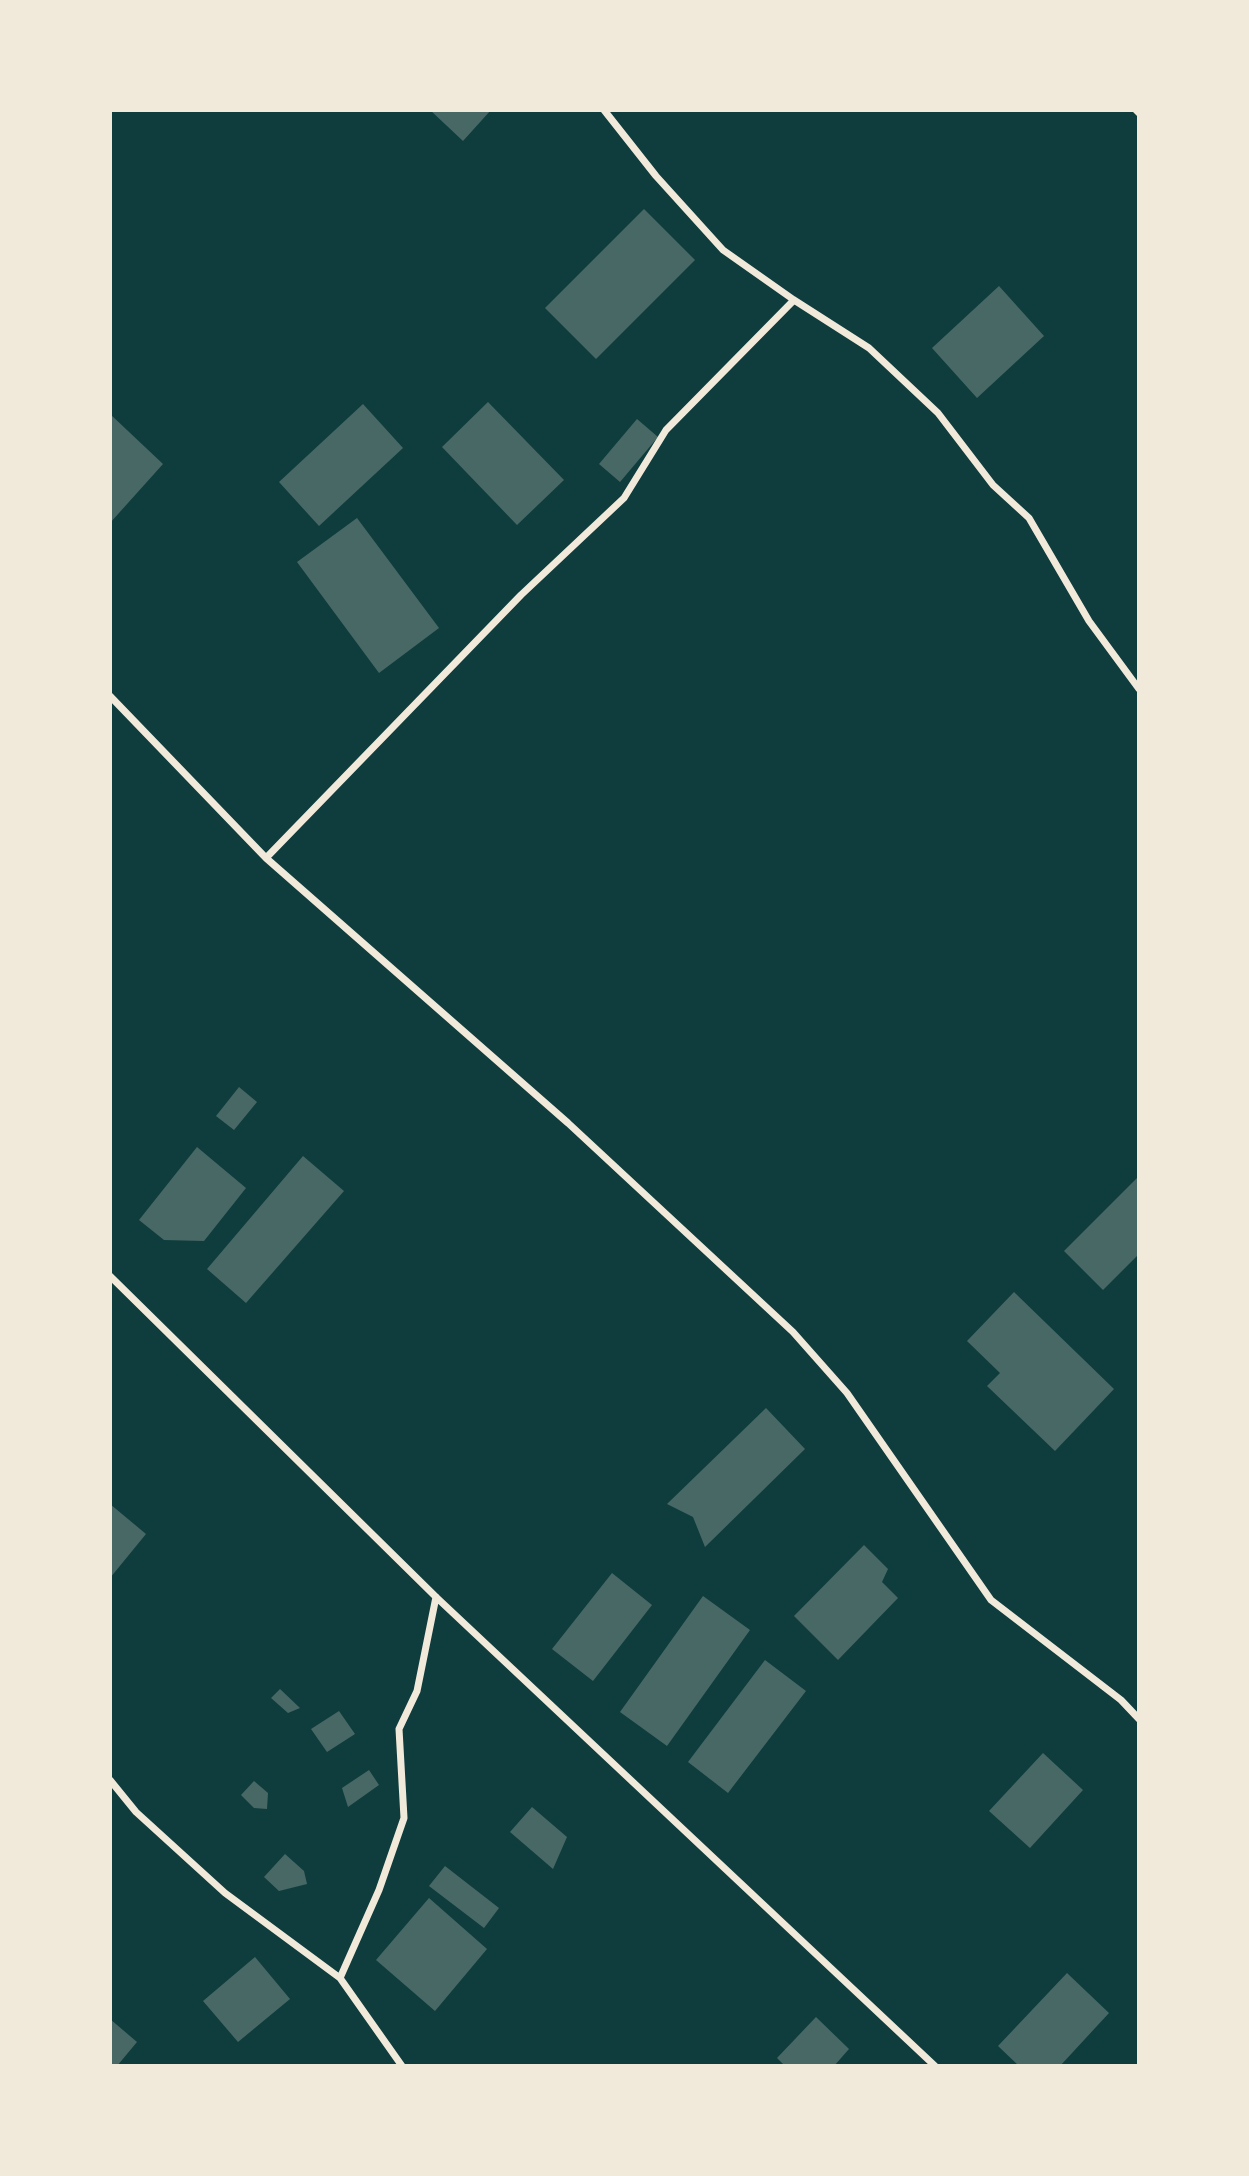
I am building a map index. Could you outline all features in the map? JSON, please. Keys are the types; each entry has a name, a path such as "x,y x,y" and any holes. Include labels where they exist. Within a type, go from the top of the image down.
{"street":[{"path":"604,110 656,176 723,250 869,348 938,413 993,485 1029,518 1089,621 1139,689"},
{"path":"267,858 521,595 624,498 666,430 794,300"},
{"path":"110,696 267,858 568,1123 793,1332 847,1393 991,1600 1121,1700 1139,1719"},
{"path":"110,1276 436,1597 935,2066"},
{"path":"341,1978 379,1890 404,1818 399,1729 417,1691 436,1597"},
{"path":"110,1780 136,1812 225,1892 341,1978 402,2066"}],"building":[{"path":"430,110 491,110 463,141"},
{"path":"644,209 695,260 596,359 545,308"},
{"path":"999,286 1044,336 977,398 932,348"},
{"path":"488,402 564,480 517,525 442,447"},
{"path":"363,404 403,448 319,526 279,482"},
{"path":"110,414 163,464 110,523"},
{"path":"637,419 658,437 620,482 599,464"},
{"path":"357,518 439,628 379,673 297,562"},
{"path":"239,1087 257,1102 234,1130 216,1116"},
{"path":"197,1147 246,1188 204,1241 164,1240 139,1220"},
{"path":"303,1156 344,1191 246,1303 207,1269"},
{"path":"1139,1176 1139,1254 1103,1290 1064,1251"},
{"path":"1014,1292 1114,1389 1055,1451 987,1386 1000,1373 967,1341"},
{"path":"766,1408 805,1449 705,1547 693,1517 667,1504"},
{"path":"110,1504 146,1534 110,1578"},
{"path":"864,1545 888,1569 882,1582 898,1598 838,1660 794,1616"},
{"path":"612,1573 652,1605 593,1681 552,1649"},
{"path":"703,1596 750,1630 667,1746 620,1712"},
{"path":"765,1660 806,1691 728,1793 688,1762"},
{"path":"280,1689 300,1708 288,1713 271,1698"},
{"path":"339,1711 355,1734 327,1752 311,1729"},
{"path":"1043,1753 1083,1790 1030,1848 989,1811"},
{"path":"369,1770 379,1785 348,1807 342,1788"},
{"path":"254,1781 268,1793 267,1809 254,1808 241,1795"},
{"path":"532,1807 567,1837 553,1869 510,1832"},
{"path":"285,1854 304,1871 307,1884 279,1891 264,1877"},
{"path":"445,1866 499,1908 484,1928 429,1886"},
{"path":"429,1898 487,1949 435,2011 376,1960"},
{"path":"255,1957 290,1999 238,2042 203,2001"},
{"path":"1067,1973 1109,2013 1060,2066 1019,2066 998,2046"},
{"path":"816,2017 849,2049 834,2066 785,2066 777,2058"},
{"path":"110,2019 137,2042 117,2066 110,2066"}]}
